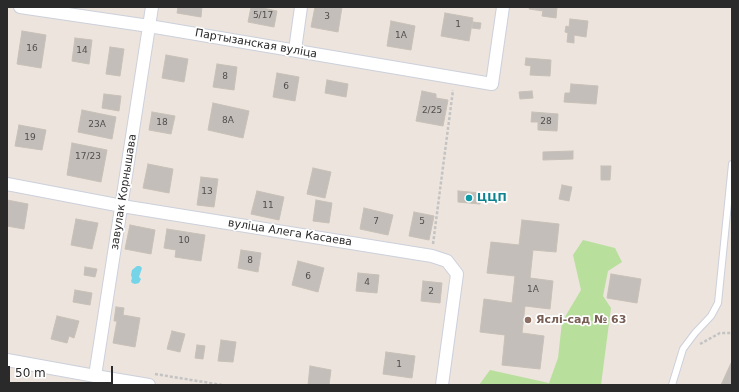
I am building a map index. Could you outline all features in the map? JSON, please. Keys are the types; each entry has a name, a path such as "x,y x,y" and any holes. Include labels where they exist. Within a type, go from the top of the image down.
{"street":[{"name":"Партызанская вуліца","path":"20,7 149,26 492,84 503,7"},
{"name":"завулак Корнышава","path":"95,376 152,7"},
{"path":"295,50 301,7"},
{"name":"вуліца Алега Касаева","path":"7,184 122,206 432,256 447,261 457,274 442,385"},
{"path":"7,360 149,385"}],"lane":[{"path":"672,385 683,349 694,333 711,316 718,303 732,164"}],"path":[{"path":"432,256 454,78"},
{"path":"683,349 695,346 720,333 732,333"}],"green space":[{"path":"583,240 615,248 622,262 608,271 603,296 611,308 601,385 479,385 490,370 549,383 558,358 562,322 581,290 573,255"}],"water":[{"path":"137,266 142,268 139,277 141,279 139,283 135,284 131,281 131,275 132,270"}],"building":[{"path":"178,7 202,7 201,17 177,13"},
{"path":"251,7 277,11 274,27 248,22"},
{"path":"315,7 342,7 338,32 311,27"},
{"path":"530,7 557,7 556,18 542,16 543,11 529,9"},
{"path":"445,13 473,18 469,41 441,36"},
{"path":"570,19 588,21 586,37 574,35 574,43 567,42 568,33 565,32 566,26 569,27"},
{"path":"391,21 415,26 411,50 387,46"},
{"path":"473,22 481,23 480,29 472,28"},
{"path":"22,31 46,35 41,68 17,64"},
{"path":"75,38 92,40 89,64 72,61"},
{"path":"110,47 124,49 120,76 106,74"},
{"path":"166,55 188,59 184,82 162,78"},
{"path":"526,58 551,60 550,76 530,75 531,66 525,65"},
{"path":"217,64 237,67 234,90 213,87"},
{"path":"277,73 299,77 295,101 273,97"},
{"path":"327,80 348,84 346,97 325,93"},
{"path":"571,84 598,86 596,104 564,102 565,93 570,93"},
{"path":"422,91 436,94 436,98 448,100 443,126 416,121"},
{"path":"532,91 533,98 520,99 519,92"},
{"path":"104,94 121,96 119,111 102,108"},
{"path":"213,103 249,111 243,138 208,130"},
{"path":"82,110 116,117 112,139 78,132"},
{"path":"152,112 175,116 171,134 149,130"},
{"path":"532,112 558,114 557,131 538,130 538,122 531,122"},
{"path":"19,125 46,130 42,150 15,146"},
{"path":"72,143 107,150 101,182 67,175"},
{"path":"573,151 573,159 543,160 543,152"},
{"path":"148,164 173,169 169,193 143,188"},
{"path":"601,166 611,166 610,180 601,180"},
{"path":"313,168 331,172 325,198 307,194"},
{"path":"201,177 218,179 214,207 197,205"},
{"path":"562,185 572,187 569,201 559,199"},
{"path":"257,191 284,197 279,220 251,214"},
{"name":"ЦЦП","path":"458,191 481,193 480,204 458,202"},
{"path":"7,200 28,204 24,229 7,226"},
{"path":"316,200 332,203 329,223 313,221"},
{"path":"364,208 393,215 388,235 360,229"},
{"path":"414,212 434,216 429,240 409,236"},
{"path":"76,219 98,223 92,249 71,245"},
{"path":"522,220 559,224 556,252 533,250 530,278 553,281 550,309 525,306 522,333 544,336 540,369 502,365 505,335 480,332 484,299 512,303 515,276 487,273 491,242 519,245"},
{"path":"130,225 155,230 151,254 125,249"},
{"path":"167,229 205,235 201,261 175,257 176,250 164,248"},
{"path":"241,250 261,253 258,272 238,268"},
{"path":"298,261 324,268 318,292 292,285"},
{"path":"85,267 97,269 95,277 84,275"},
{"path":"358,273 379,275 377,293 356,291"},
{"path":"611,274 641,279 637,303 607,298"},
{"path":"423,281 442,283 440,303 421,301"},
{"path":"75,290 92,293 90,305 73,302"},
{"path":"116,307 124,308 123,315 140,318 135,347 113,343 117,321 114,321"},
{"path":"57,316 79,321 74,338 69,336 67,343 51,339"},
{"path":"172,331 185,334 180,352 167,349"},
{"path":"221,340 236,342 233,362 218,361"},
{"path":"197,345 205,346 203,359 195,358"},
{"path":"386,352 415,356 412,378 383,374"},
{"path":"732,361 732,385 721,385"},
{"path":"310,366 331,370 329,385 308,385"}],"place":[{"name":"ЦЦП","path":"469,198"},
{"name":"Яслі-сад № 63","path":"528,320"}]}
